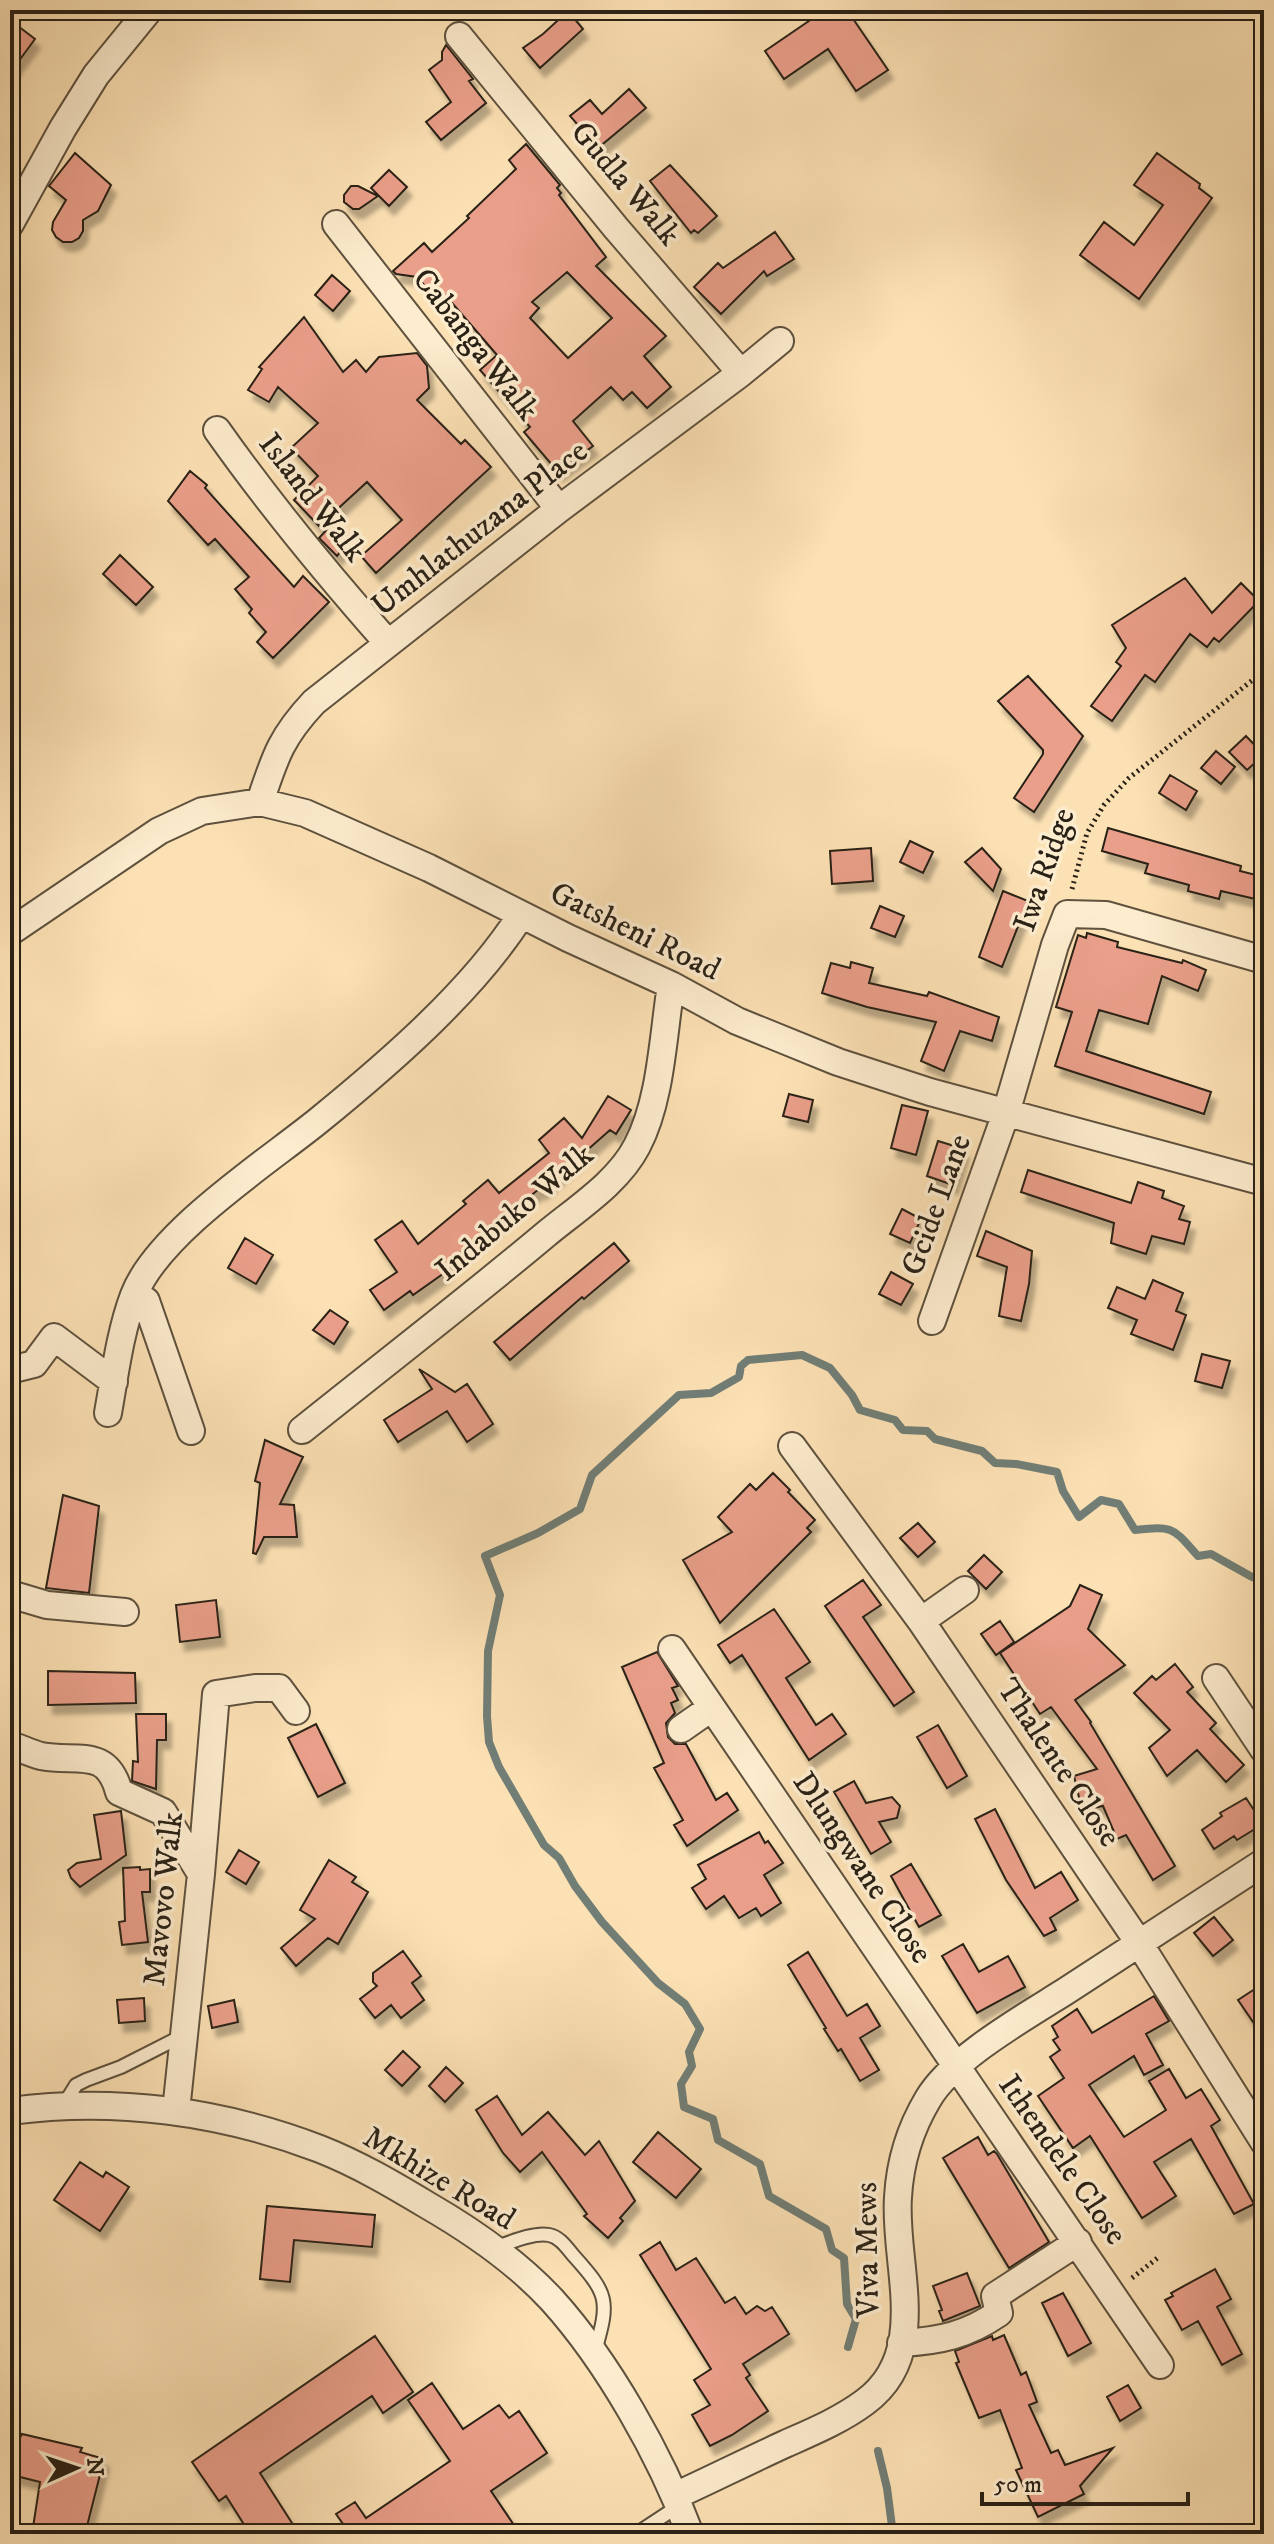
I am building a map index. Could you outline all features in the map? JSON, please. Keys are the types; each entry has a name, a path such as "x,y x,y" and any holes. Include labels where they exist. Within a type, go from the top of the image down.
{"street":[{"path":"10,224 96,75 149,10"},
{"name":"Gudla Walk","path":"459,36 616,228 741,373"},
{"name":"Cabanga Walk","path":"336,224 559,509"},
{"name":"Umhlathuzana Place","path":"260,802 277,750 293,724 314,702 387,642 780,341"},
{"name":"Island Walk","path":"217,430 314,559 387,642"},
{"name":"Gatsheni Road","path":"10,932 159,831 202,811 260,802 305,813 429,868 671,985 737,1021 838,1062 1006,1113 1264,1182"},
{"path":"1067,914 1106,915 1264,960"},
{"name":"Iwa Ridge","path":"1006,1113 1067,914"},
{"path":"108,1413 135,1294 153,1263 173,1239 376,1072 486,966 521,915"},
{"name":"Indabuko Walk","path":"302,1430 471,1297 621,1168 636,1148 647,1124 671,985"},
{"name":"Gcide Lane","path":"932,1321 1006,1113"},
{"path":"135,1294 146,1301 191,1431"},
{"path":"10,1370 34,1364 54,1337 114,1382"},
{"name":"Thalente Close","path":"792,1446 921,1621 1139,1943 1264,2142"},
{"path":"921,1621 965,1590"},
{"path":"10,1594 47,1605 125,1612"},
{"name":"Dlungwane Close","path":"672,1649 956,2066"},
{"path":"1216,1678 1264,1750"},
{"name":"Mavovo Walk","path":"176,2111 216,1694 279,1688 296,1711"},
{"path":"681,1729 711,1708"},
{"path":"10,1745 41,1756 98,1760 115,1775 119,1792 163,1812 201,1874"},
{"name":"Viva Mews","path":"677,2500 835,2421 867,2401 885,2383 899,2360 905,2323 898,2200 901,2164 929,2097 956,2066 1264,1862"},
{"name":"Ithendele Close","path":"956,2066 1160,2365"},
{"name":"Mkhize Road","path":"10,2111 102,2106 176,2111 251,2127 319,2149 373,2173 494,2248 551,2300 594,2354 638,2424 677,2500 690,2534"},
{"path":"901,2343 934,2341 977,2328 999,2313 995,2296 1078,2242"}],"lane":[{"path":"62,2107 76,2085 121,2067 184,2035"},
{"path":"494,2248 534,2236 549,2235 560,2240 598,2282 604,2298 605,2315 594,2354"},
{"path":"636,2534 677,2500"}],"path":[{"name":"Iwa Ridge","path":"1067,914 1087,833 1104,805 1129,778 1264,671"},
{"name":"Ithendele Close","path":"1113,2293 1160,2256"}],"building":[{"path":"825,10 847,10 888,70 856,91 828,49 784,79 765,51"},
{"path":"568,11 583,29 540,68 523,48"},
{"path":"10,20 35,39 10,73"},
{"path":"446,45 473,79 469,81 486,103 441,140 426,122 451,102 429,70 442,60"},
{"path":"629,89 646,108 598,148 570,116 590,100 602,114"},
{"path":"526,144 560,185 557,188 561,193 559,195 606,257 596,266 666,336 644,356 671,387 647,408 632,392 623,400 611,387 573,421 593,446 558,472 524,432 530,427 480,370 497,355 446,296 439,302 417,277 393,271 424,243 432,252 469,218 467,216 516,169 509,160","holes":["567,272 612,318 568,358 530,318 539,308 532,302"]},
{"path":"75,153 111,185 98,211 83,220 79,238 63,242 52,230 53,222 66,200 49,186"},
{"path":"1157,153 1200,184 1199,188 1212,198 1139,299 1080,255 1104,222 1134,245 1163,205 1134,185"},
{"path":"670,165 717,216 698,233 694,230 691,233 650,181"},
{"path":"389,170 407,187 389,206 371,188"},
{"path":"351,186 358,186 378,196 359,209 353,209 344,202 344,195"},
{"path":"775,232 794,259 767,276 764,271 721,314 694,287 718,263 723,268"},
{"path":"332,275 350,291 333,311 315,295"},
{"path":"304,317 343,372 356,360 366,372 379,357 417,353 427,366 429,388 417,400 461,444 465,440 491,467 376,573 361,556 402,520 367,482 319,526 294,500 318,476 291,448 318,423 278,387 269,402 248,390 262,369 259,367"},
{"path":"190,471 207,485 205,488 294,587 303,576 329,602 273,658 257,642 266,632 249,613 252,609 235,589 249,577 215,539 208,545 168,501"},
{"path":"333,523 350,539 337,556 319,538"},
{"path":"120,555 153,587 136,605 103,574"},
{"path":"1185,578 1212,613 1241,583 1259,601 1219,642 1214,638 1207,647 1190,634 1155,682 1145,675 1112,721 1091,706 1121,666 1116,662 1126,648 1112,625"},
{"path":"1028,676 1083,736 1034,812 1014,798 1043,750 998,701"},
{"path":"1246,736 1264,755 1247,770 1229,752"},
{"path":"1216,751 1235,767 1221,784 1201,768"},
{"path":"1170,775 1197,791 1186,810 1159,793"},
{"path":"1108,828 1241,866 1240,871 1264,877 1264,901 1221,891 1219,899 1188,891 1189,885 1145,873 1148,864 1102,851"},
{"path":"910,841 933,852 923,873 900,862"},
{"path":"871,848 873,881 832,884 830,851"},
{"path":"982,848 1001,869 993,891 965,862"},
{"path":"1003,891 1028,901 1002,967 979,957"},
{"path":"880,906 904,916 895,937 871,928"},
{"path":"1087,933 1118,942 1117,947 1182,963 1183,960 1206,970 1198,991 1162,976 1148,1024 1099,1010 1086,1051 1211,1092 1204,1114 1055,1066 1072,1012 1056,1007 1078,935 1086,938"},
{"path":"851,962 873,968 869,983 927,996 929,992 999,1017 992,1041 960,1031 944,1071 921,1061 936,1022 867,1007 822,993 831,963 850,968"},
{"path":"789,1094 813,1100 808,1122 783,1116"},
{"path":"608,1096 631,1110 616,1134 610,1130 541,1191 539,1189 444,1266 447,1271 413,1295 410,1291 384,1310 370,1290 397,1272 375,1240 402,1221 418,1244 466,1204 463,1201 488,1180 499,1193 549,1153 539,1140 564,1118 582,1138"},
{"path":"902,1105 928,1111 916,1155 891,1148"},
{"path":"938,1141 964,1149 953,1185 927,1176"},
{"path":"1028,1170 1131,1203 1138,1182 1164,1191 1162,1198 1184,1206 1179,1219 1190,1222 1184,1244 1152,1236 1146,1254 1111,1243 1114,1223 1021,1192"},
{"path":"902,1209 921,1219 910,1243 890,1234"},
{"path":"986,1231 1032,1251 1021,1321 999,1316 1007,1267 977,1256"},
{"path":"245,1238 273,1255 256,1284 228,1268"},
{"path":"614,1243 629,1261 510,1360 494,1342"},
{"path":"891,1272 913,1284 901,1305 879,1294"},
{"path":"1153,1280 1183,1293 1176,1311 1186,1315 1173,1350 1131,1334 1137,1320 1108,1308 1117,1287 1145,1299"},
{"path":"330,1310 348,1322 334,1344 313,1330"},
{"path":"1202,1354 1230,1361 1222,1388 1195,1381"},
{"path":"419,1369 455,1392 467,1384 493,1424 467,1442 447,1411 398,1442 384,1420 432,1389"},
{"path":"265,1440 303,1457 280,1504 294,1505 297,1537 264,1537 256,1554 253,1553 260,1483 255,1481"},
{"path":"773,1473 815,1520 807,1528 811,1532 720,1623 683,1560 732,1532 718,1517 750,1484 756,1490"},
{"path":"63,1495 99,1506 89,1593 46,1588"},
{"path":"918,1523 935,1542 918,1557 900,1538"},
{"path":"984,1555 1002,1572 986,1589 968,1571"},
{"path":"863,1580 881,1605 863,1617 914,1692 894,1706 825,1606"},
{"path":"1080,1585 1102,1595 1088,1629 1125,1665 1075,1700 1175,1866 1153,1880 1126,1835 1117,1839 1103,1806 1082,1810 1074,1776 1097,1769 1051,1707 1040,1714 1000,1653 1070,1606"},
{"path":"216,1600 220,1637 180,1642 176,1605"},
{"path":"774,1609 810,1662 786,1678 816,1725 832,1714 846,1734 809,1760 742,1655 730,1663 718,1645"},
{"path":"1000,1621 1014,1642 996,1655 981,1634"},
{"path":"657,1652 678,1686 672,1688 678,1700 671,1703 675,1713 666,1723 668,1737 675,1744 686,1744 716,1800 727,1793 738,1810 687,1846 674,1825 683,1820 654,1768 664,1763 622,1667"},
{"path":"1175,1664 1193,1687 1187,1692 1216,1723 1210,1729 1244,1765 1226,1782 1197,1750 1167,1776 1149,1748 1170,1730 1134,1693 1152,1676 1156,1680"},
{"path":"48,1671 135,1673 136,1703 48,1705"},
{"path":"136,1714 166,1714 166,1740 157,1740 156,1789 132,1781 133,1761 138,1762"},
{"path":"316,1724 345,1783 318,1797 288,1738"},
{"path":"938,1725 967,1776 947,1788 917,1737"},
{"path":"854,1781 866,1803 892,1797 900,1806 897,1818 879,1822 891,1842 871,1854 834,1792"},
{"path":"1246,1798 1263,1824 1237,1840 1234,1836 1214,1849 1202,1830 1222,1816 1220,1813"},
{"path":"995,1809 1035,1888 1061,1872 1078,1900 1050,1918 1056,1930 1044,1936 1006,1880 975,1819"},
{"path":"121,1811 126,1855 80,1887 68,1870 77,1863 101,1859 94,1815"},
{"path":"759,1832 783,1863 764,1875 781,1903 761,1916 756,1908 739,1918 724,1896 706,1909 692,1888 706,1879 698,1865"},
{"path":"239,1850 259,1862 246,1884 226,1872"},
{"path":"329,1860 356,1877 352,1882 368,1892 338,1944 328,1938 296,1966 281,1948 315,1919 300,1910"},
{"path":"911,1864 941,1915 919,1927 891,1876"},
{"path":"140,1867 140,1870 150,1869 150,1892 142,1892 148,1942 122,1945 119,1922 125,1921 123,1868"},
{"path":"1214,1917 1233,1940 1213,1956 1194,1933"},
{"path":"963,1944 979,1972 1008,1956 1025,1987 977,2013 942,1956"},
{"path":"403,1951 421,1976 412,1983 424,2000 401,2018 391,2005 375,2018 360,1999 377,1986 373,1982 373,1973"},
{"path":"808,1952 847,2016 867,2004 880,2026 860,2038 879,2070 860,2081 841,2049 838,2051 824,2029 788,1965"},
{"path":"1264,1983 1264,2038 1238,2000"},
{"path":"1154,1996 1169,2021 1146,2034 1163,2065 1144,2075 1134,2056 1089,2085 1124,2137 1166,2110 1149,2081 1169,2069 1186,2098 1201,2089 1220,2120 1211,2126 1254,2204 1234,2214 1191,2139 1154,2162 1176,2196 1142,2218 1090,2136 1073,2148 1038,2096 1064,2078 1050,2057 1060,2050 1053,2040 1058,2037 1052,2026 1077,2009 1092,2033"},
{"path":"144,1998 145,2021 119,2023 117,2000"},
{"path":"234,2000 238,2022 212,2028 208,2006"},
{"path":"403,2051 420,2067 402,2086 385,2070"},
{"path":"446,2067 463,2083 445,2102 429,2086"},
{"path":"497,2096 522,2135 548,2112 585,2155 599,2141 635,2201 608,2238 584,2216 587,2214 542,2152 520,2172 503,2153 476,2110"},
{"path":"658,2132 701,2169 676,2198 633,2162"},
{"path":"978,2137 988,2155 994,2151 997,2154 1049,2242 1009,2268 943,2158"},
{"path":"80,2162 103,2177 106,2172 129,2187 100,2231 54,2200"},
{"path":"267,2206 375,2215 372,2247 294,2240 290,2282 260,2279"},
{"path":"660,2242 676,2270 696,2258 725,2303 735,2297 746,2314 757,2306 765,2311 772,2307 789,2334 743,2364 750,2375 746,2378 768,2411 710,2446 692,2415 710,2405 694,2380 711,2369 640,2255"},
{"path":"1215,2269 1231,2299 1217,2307 1242,2354 1222,2365 1198,2321 1182,2330 1165,2300 1173,2296 1171,2293"},
{"path":"967,2273 980,2306 943,2321 933,2286"},
{"path":"1063,2293 1091,2343 1068,2356 1042,2303"},
{"path":"1004,2335 1021,2375 1026,2372 1037,2402 1029,2405 1051,2453 1058,2450 1065,2465 1113,2448 1080,2486 1084,2494 1038,2517 1016,2470 1022,2468 1000,2410 979,2418 956,2363 959,2362 955,2351 992,2336 993,2340"},
{"path":"375,2336 413,2392 383,2413 372,2396 260,2473 299,2534 250,2534 226,2496 219,2501 192,2462"},
{"path":"432,2383 463,2429 499,2405 509,2418 519,2411 547,2453 491,2491 520,2534 344,2534 348,2531 336,2514 355,2502 366,2518 450,2461 408,2400"},
{"path":"1128,2385 1141,2408 1120,2421 1107,2397"},
{"path":"10,2434 82,2448 80,2452 104,2459 85,2534 32,2534 40,2482 12,2475 16,2460 10,2459"}],"waterway":[{"path":"848,2347 856,2319 847,2304 844,2258 832,2250 826,2229 769,2196 760,2164 718,2140 713,2119 684,2107 681,2084 692,2066 689,2052 700,2029 685,2004 658,1983 602,1922 559,1858 544,1845 499,1767 489,1742 487,1716 488,1651 500,1595 485,1556 538,1533 580,1509 592,1475 679,1395 711,1393 739,1377 741,1366 748,1360 802,1355 830,1368 860,1410 895,1420 903,1430 927,1431 935,1439 982,1451 995,1463 1057,1472 1063,1491 1079,1517 1101,1500 1119,1504 1135,1530 1158,1528 1171,1531 1198,1556 1211,1554 1252,1577 1264,1579"},
{"path":"878,2451 893,2534"}]}
